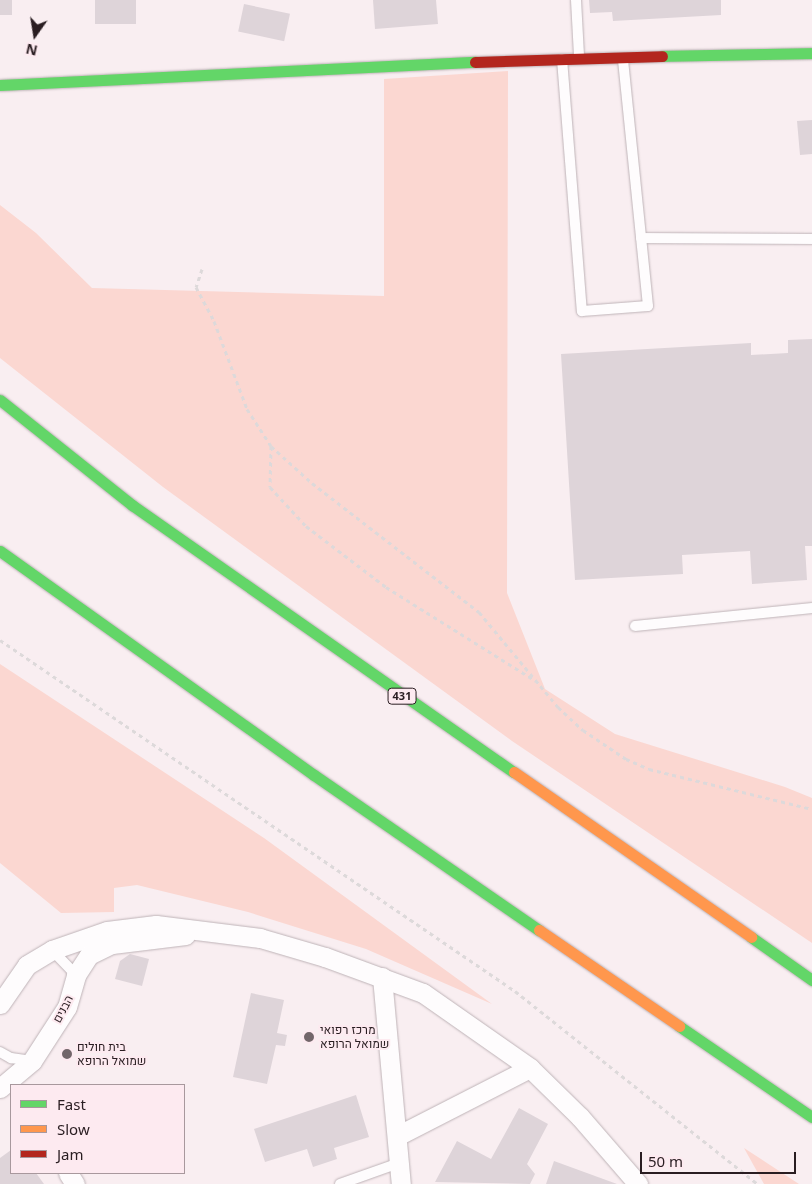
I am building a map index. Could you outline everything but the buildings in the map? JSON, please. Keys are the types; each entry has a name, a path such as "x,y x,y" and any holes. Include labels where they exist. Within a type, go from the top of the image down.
{"main road":[{"path":"0,85 562,58 812,53"},
{"name":"431","path":"0,400 132,505 812,980"},
{"path":"0,551 314,775 812,1117"}],"street":[{"path":"0,1004 27,965 52,950 126,935 156,925 260,938 423,992 530,1068 580,1117 638,1184"},
{"name":"הבנים","path":"7,1086 32,1061 67,1007 76,975 88,955 126,935"},
{"path":"382,977 401,1184"},
{"path":"397,1136 530,1068"}],"lane":[{"path":"576,0 579,58"},
{"path":"562,58 582,311 648,306 622,56"},
{"path":"641,238 812,239"},
{"path":"635,626 812,608"},
{"path":"52,950 76,975"},
{"path":"0,1052 10,1058 32,1061"},
{"path":"340,1184 399,1163"}],"path":[{"path":"202,269 196,286 214,322 247,410 271,446 312,483 479,612 538,683 583,730 626,759 649,768 812,810"},
{"path":"271,446 270,487 306,526 386,587 538,683"},
{"path":"0,640 515,991 758,1184"}],"shaded area":[{"path":"508,71 507,593 545,689 615,734 785,787 812,798 812,943 512,741 163,487 0,358 0,205 36,233 92,288 384,296 384,79"},
{"path":"0,664 264,838 492,1004 366,949 248,912 137,885 114,888 114,912 61,913 0,863"},
{"path":"744,1148 799,1184 764,1184"}],"traffic: fast":[{"path":"662,56 812,53"},
{"path":"0,85 475,62"},
{"path":"0,400 132,505 514,772"},
{"path":"0,551 314,775 539,930"},
{"path":"751,937 812,980"},
{"path":"679,1026 812,1117"}],"traffic: slow":[{"path":"514,772 751,937"},
{"path":"539,930 679,1026"}],"traffic: jam":[{"path":"475,62 662,56"}],"place":[{"name":"מרכז רפואי שמואל הרופא","path":"309,1037"},
{"name":"בית חולים שמואל הרופא","path":"67,1054"}]}
